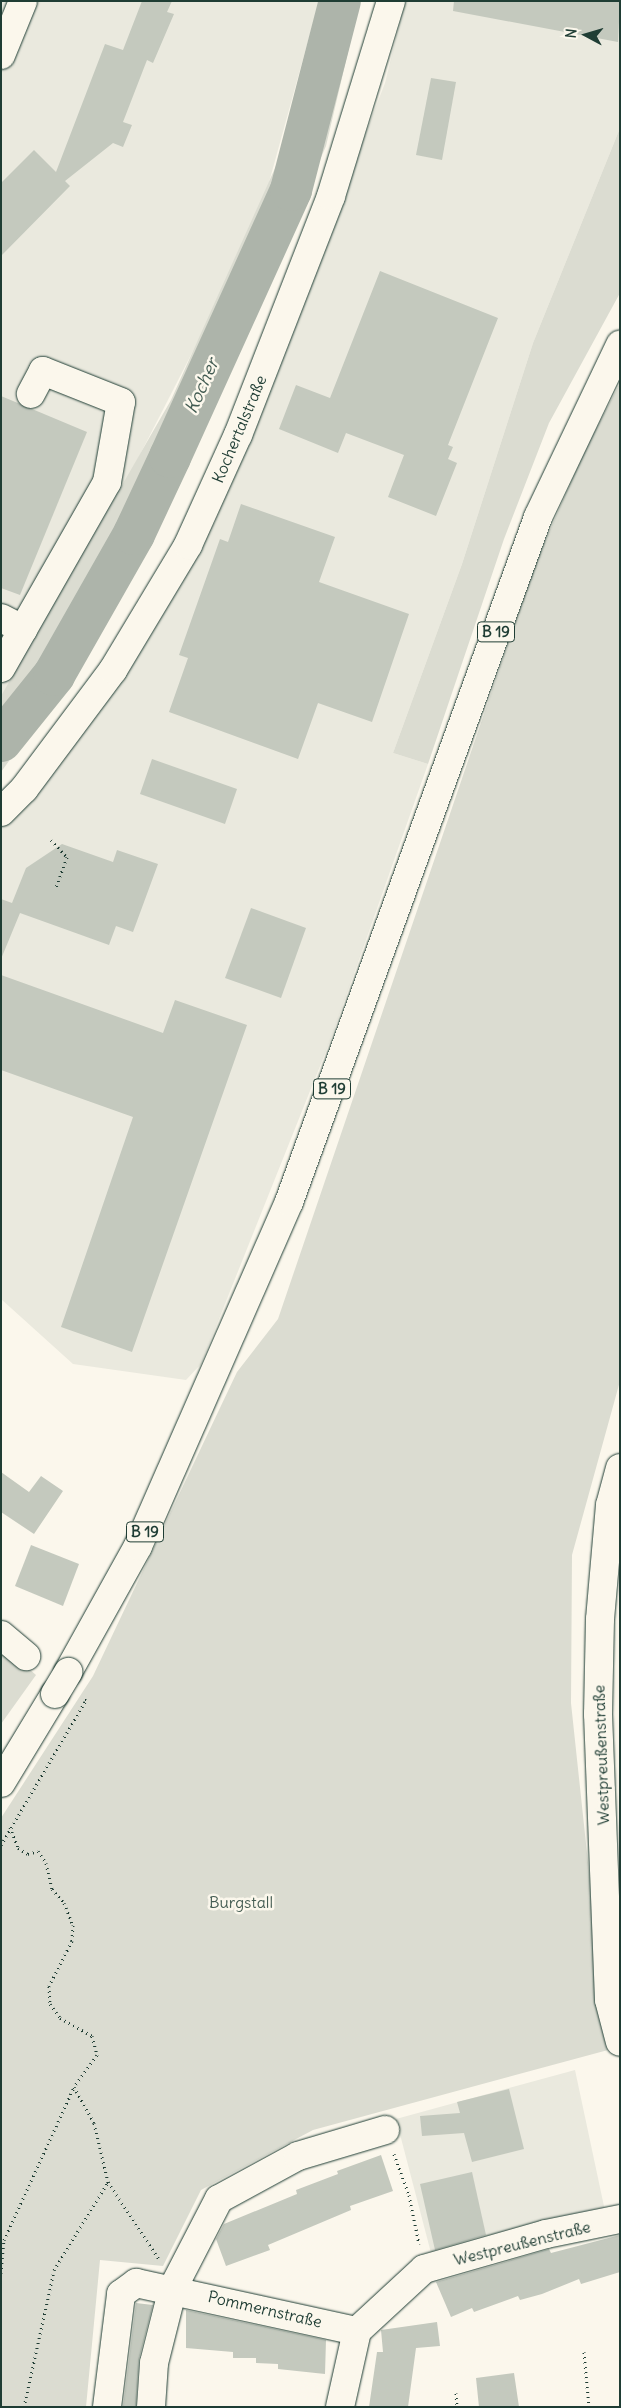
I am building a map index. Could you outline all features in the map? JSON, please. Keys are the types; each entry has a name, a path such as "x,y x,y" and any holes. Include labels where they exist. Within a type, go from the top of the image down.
{"main road":[{"path":"1,55 23,1"},
{"name":"Kochertalstraße","path":"1,812 24,789 113,670 188,545 238,435 331,196 391,1"},
{"name":"B 19","path":"3,1779 62,1683 138,1546 211,1387 290,1202 538,517 620,345"},
{"path":"1,668 12,623 107,482 121,402 43,371 31,394"},
{"name":"Westpreußenstraße","path":"620,1468 608,1524 598,1714 609,2000 620,2042"},
{"path":"1,1634 26,1656"},
{"path":"151,2407 154,2363 175,2283 219,2199 298,2156 385,2130"},
{"name":"Westpreußenstraße","path":"424,2269 546,2234 620,2219"},
{"path":"340,2407 357,2330 424,2269"},
{"name":"Pommernstraße","path":"108,2407 121,2294 136,2283 175,2283 357,2330"}],"path":[{"path":"51,840 67,857 56,888"},
{"path":"1,1846 10,1827 18,1848 28,1854 38,1852 46,1863 52,1889 64,1903 73,1925 72,1941 49,1986 50,2004 60,2018 92,2036 97,2055 74,2087 4,2240 1,2273"},
{"path":"74,2087 94,2123 108,2182 175,2283"},
{"path":"385,2130 409,2195 424,2269"},
{"path":"24,2407 54,2270 108,2182"},
{"path":"584,2352 590,2407"},
{"path":"456,2393 457,2407"}],"shaded area":[{"path":"1,1 319,1 257,226 128,478 1,698"},
{"path":"405,1 620,1 620,128 533,343 462,564 393,753 428,764 332,1036 201,1364 186,1380 73,1364 1,1299 1,826 119,679 215,522 385,83"},
{"path":"575,2070 605,2211 431,2253 396,2119"}],"green space":[{"path":"323,1 360,1 326,146 204,427 95,642 1,772 1,696 171,400 293,128"},
{"path":"620,128 620,293 549,423 504,539 428,764 393,753 462,564 533,343"},
{"name":"Burgstall","path":"620,383 620,1381 572,1555 571,1703 608,2050 313,2130 201,2190 163,2266 100,2260 86,2407 1,2407 1,1818 93,1676 237,1372 278,1319 535,564 585,450"},
{"path":"6,1649 36,1675 1,1724 1,1655"}],"building":[{"path":"142,1 172,1 167,12 174,14 153,63 147,60 123,122 132,125 123,147 113,143 65,181 70,186 1,256 1,183 34,150 56,172 105,44 123,50"},
{"path":"454,1 620,1 618,42 453,11"},
{"path":"431,78 456,82 442,160 416,155"},
{"path":"380,271 498,318 448,445 453,447 448,459 457,463 436,516 388,497 404,455 346,433 338,453 279,429 296,385 330,398"},
{"path":"1,396 87,432 20,595 1,588"},
{"path":"241,504 335,537 319,582 409,614 372,722 318,703 298,759 169,712 188,658 179,655 220,539 228,542"},
{"path":"152,759 237,789 225,824 140,794"},
{"path":"62,844 113,862 117,850 158,864 133,932 116,926 109,945 20,913 1,959 1,899 12,903 26,868"},
{"path":"251,908 306,928 281,998 225,978"},
{"path":"1,975 163,1033 175,1000 247,1025 132,1352 61,1327 133,1117 1,1070"},
{"path":"1,1472 29,1492 41,1476 63,1491 34,1534 1,1512"},
{"path":"31,1545 79,1564 63,1606 15,1586"},
{"path":"509,2089 524,2149 472,2162 464,2133 422,2136 420,2116 460,2113 457,2102"},
{"path":"381,2155 393,2191 350,2206 351,2210 268,2245 270,2250 226,2266 216,2239 224,2224 297,2194 296,2190 338,2174 337,2171"},
{"path":"472,2172 486,2235 435,2250 420,2184"},
{"path":"620,2235 620,2272 581,2284 579,2279 542,2294 520,2300 518,2296 474,2312 472,2308 451,2317 436,2282 549,2249 551,2253"},
{"path":"136,2303 153,2305 139,2359 136,2407 123,2407"},
{"path":"186,2310 326,2340 325,2374 278,2369 278,2364 256,2363 256,2358 233,2358 233,2352 186,2348"},
{"path":"437,2322 440,2346 416,2348 408,2407 369,2407 377,2352 383,2352 381,2330"},
{"path":"514,2373 519,2407 479,2407 476,2378"}],"waterway":[{"name":"Kocher","path":"1,741 54,675 134,534 170,457 291,190 340,1"}]}
